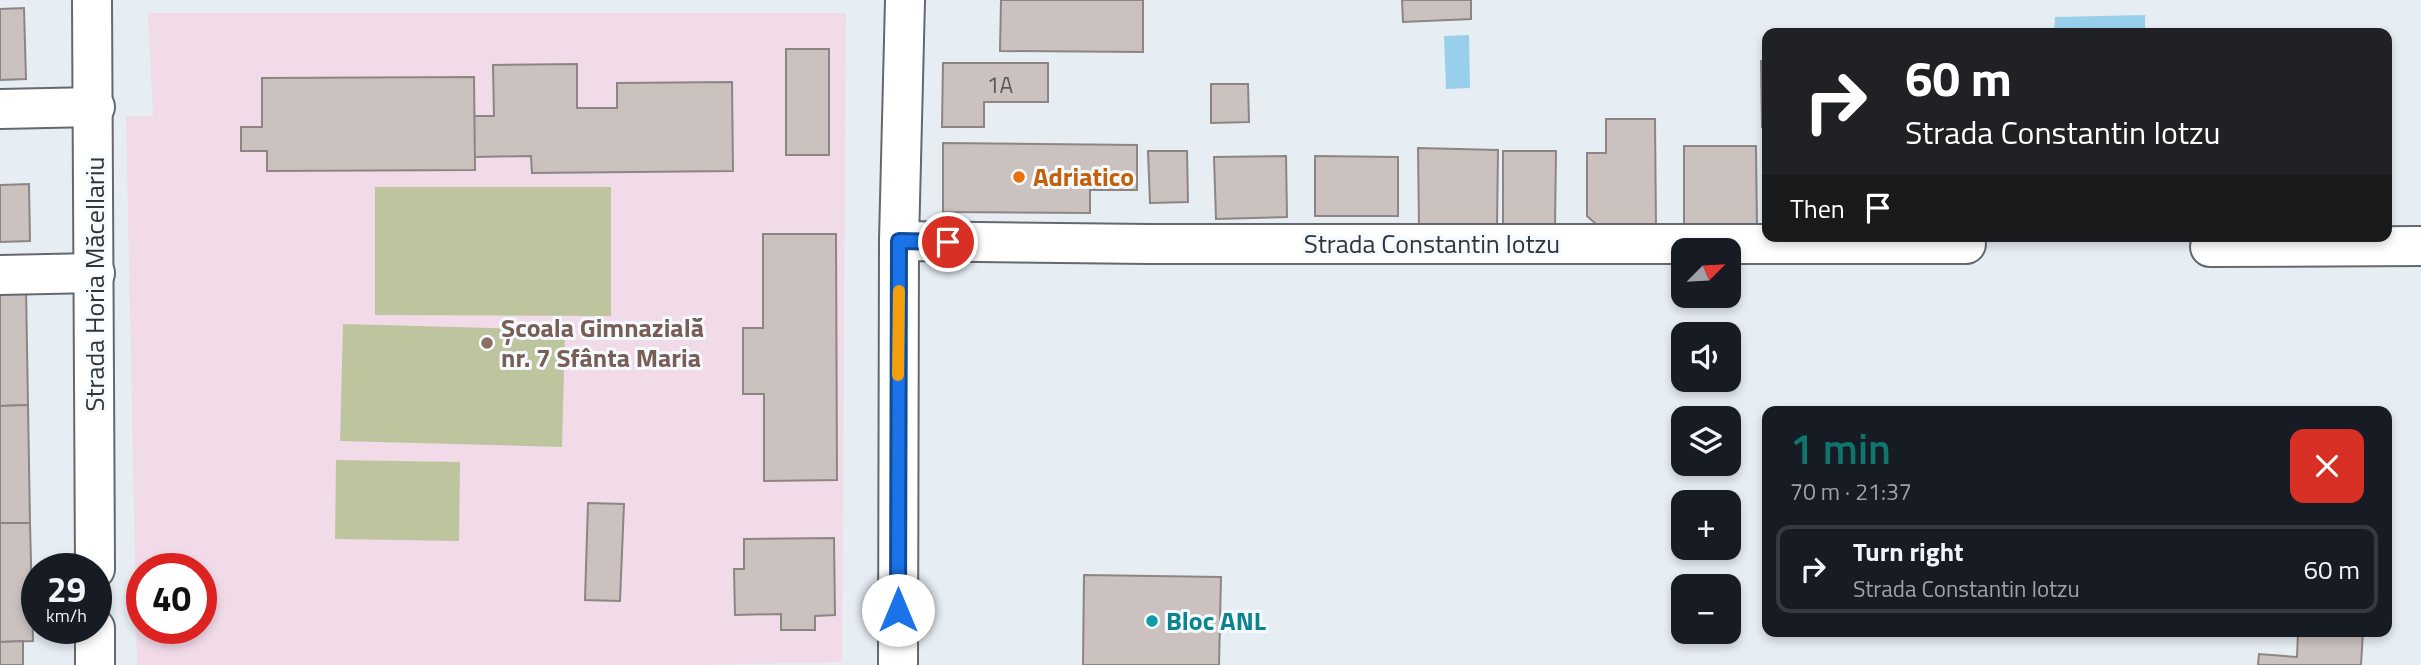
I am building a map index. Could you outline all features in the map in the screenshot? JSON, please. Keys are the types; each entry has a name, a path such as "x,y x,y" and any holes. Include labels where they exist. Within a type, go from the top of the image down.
{"street":[{"name":"Strada Horia Măcellariu","path":"93,0 95,553"},
{"path":"898,665 899,241 905,0"},
{"path":"0,109 95,107"},
{"name":"Strada Constantin Iotzu","path":"899,241 1149,244 1966,244"},
{"path":"2210,247 2421,246"},
{"path":"0,275 95,273"},
{"path":"95,644 95,665"}],"shaded area":[{"name":"Școala Gimnazială nr. 7 Sfânta Maria","path":"148,13 846,13 842,662 703,665 137,665 137,644 217,644 217,553 135,553 126,116 153,116"}],"green space":[{"path":"375,187 611,187 611,316 375,315"},
{"path":"343,324 565,330 562,447 340,441"},
{"path":"336,460 460,462 459,541 335,539"}],"water":[{"path":"2145,15 2145,28 2054,28 2055,17"},
{"path":"1469,35 1470,88 1446,89 1444,36"}],"building":[{"path":"1001,0 1143,0 1143,52 1000,51"},
{"path":"1402,0 1471,0 1471,19 1403,22"},
{"path":"24,8 26,79 0,80 0,9"},
{"path":"786,49 829,49 829,155 786,155"},
{"path":"1761,61 1762,61 1762,127"},
{"path":"943,63 1048,63 1048,102 984,102 984,127 942,127"},
{"path":"577,64 577,108 617,108 617,83 732,82 733,171 532,173 531,156 474,157 474,116 494,116 493,65"},
{"path":"474,77 475,170 267,171 267,151 241,151 241,127 262,127 262,78"},
{"path":"1211,84 1248,84 1249,122 1211,123"},
{"path":"1606,119 1655,119 1656,231 1604,231 1587,216 1587,153 1606,153"},
{"path":"943,143 1137,145 1137,190 1090,190 1090,213 943,212"},
{"path":"1684,146 1756,146 1757,226 1684,226"},
{"path":"1418,148 1498,150 1497,228 1419,227"},
{"path":"1148,151 1187,151 1188,202 1150,203"},
{"path":"1503,151 1556,151 1555,226 1503,225"},
{"path":"1286,156 1287,217 1216,219 1214,157"},
{"path":"1315,156 1398,157 1398,216 1315,216"},
{"path":"29,184 30,241 0,242 0,185"},
{"path":"763,234 836,234 837,480 764,481 764,394 743,394 743,328 763,328"},
{"path":"0,288 26,288 28,405 0,406"},
{"path":"28,405 30,523 0,523 0,406"},
{"path":"588,503 624,504 620,601 585,600"},
{"path":"0,523 30,523 31,553 21,553 21,641 0,642"},
{"path":"834,538 835,615 815,616 815,630 781,630 781,614 735,615 734,569 744,569 744,539"},
{"name":"Bloc ANL","path":"1084,575 1221,577 1219,665 1083,665"},
{"path":"2298,637 2363,637 2361,665 2258,665 2259,654 2297,657"},
{"path":"21,641 23,665 0,665 0,642"}],"slow traffic":[{"path":"898,375 899,291"}],"place":[{"name":"Adriatico","path":"1019,177"},
{"name":"Școala Gimnazială nr. 7 Sfânta Maria","path":"487,343"},
{"name":"Bloc ANL","path":"1152,621"}],"route":[{"path":"898,610 899,241 948,242"}]}
